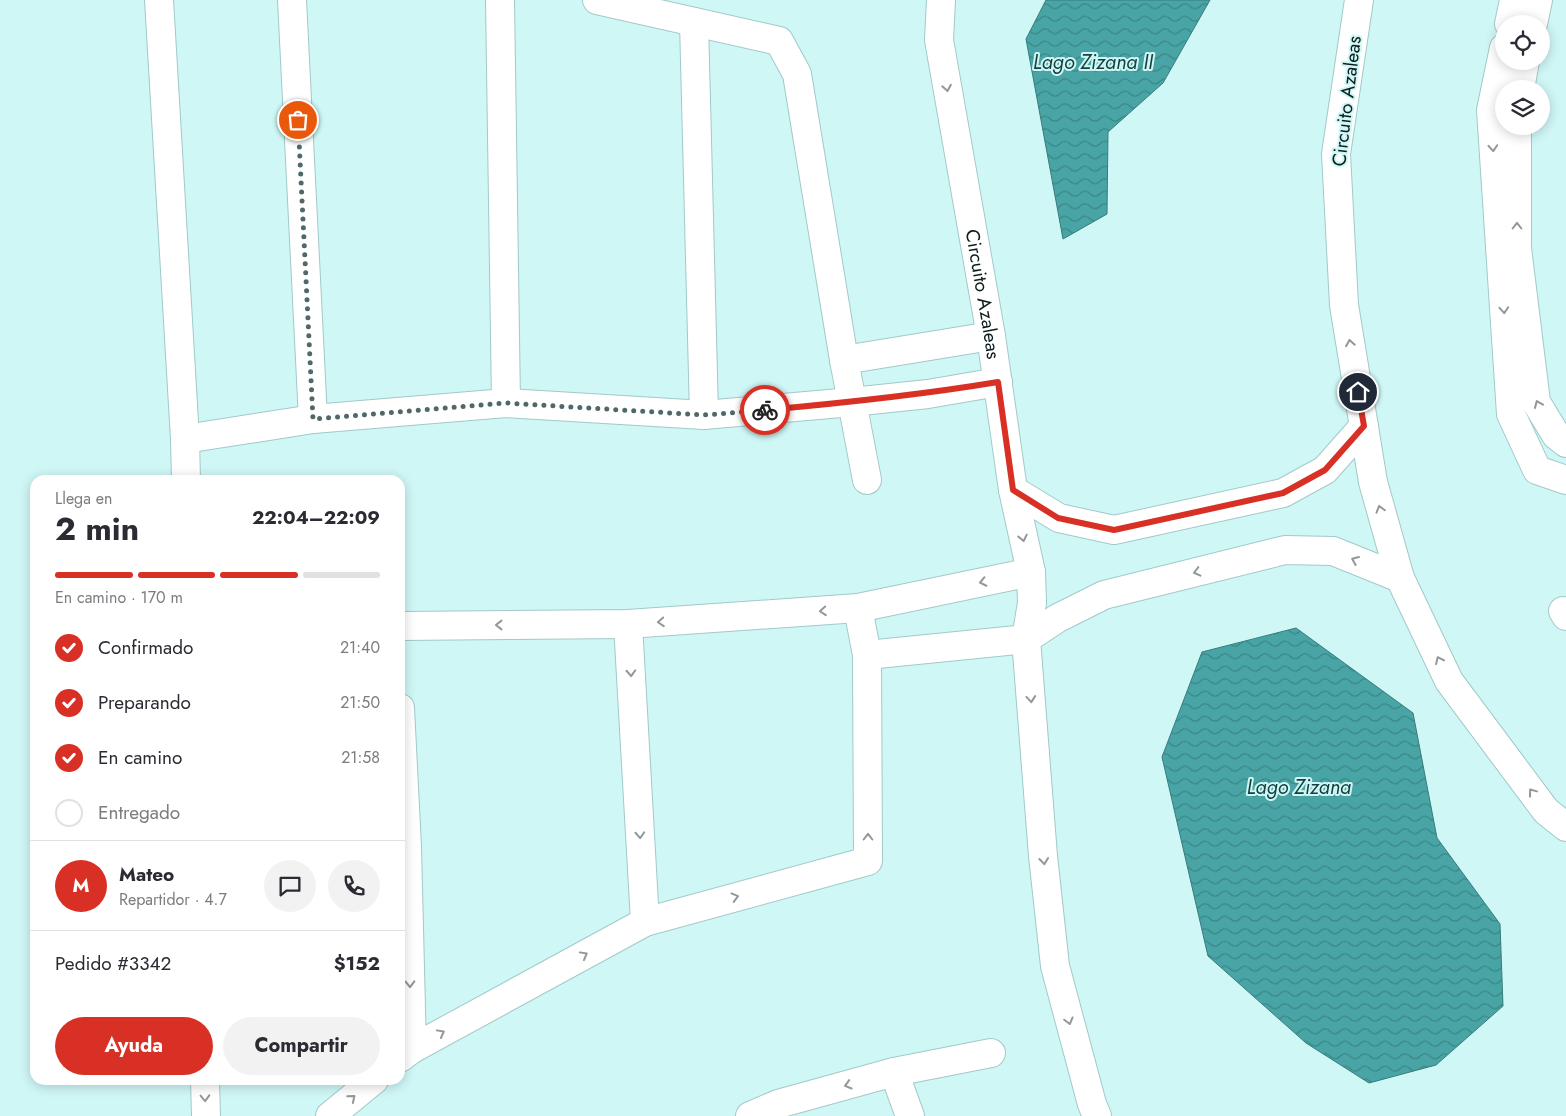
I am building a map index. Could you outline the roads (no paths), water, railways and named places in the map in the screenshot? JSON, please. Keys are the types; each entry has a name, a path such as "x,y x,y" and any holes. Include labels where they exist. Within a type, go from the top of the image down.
{"street":[{"path":"159,0 186,475"},
{"path":"292,0 313,419"},
{"path":"500,0 506,403"},
{"path":"597,0 779,41 797,74 844,360 867,480"},
{"path":"923,0 939,40"},
{"name":"Circuito Azaleas","path":"941,0 939,40 991,336 1013,490 1031,572 1032,603 1026,639 1042,846 1055,966 1092,1104 1097,1116"},
{"name":"Circuito Azaleas","path":"1359,0 1336,154 1344,305 1373,482 1400,578 1449,681 1546,811 1566,827"},
{"path":"1511,15 1514,0"},
{"path":"1535,15 1538,0"},
{"path":"694,22 704,415"},
{"path":"1499,70 1491,110 1510,414 1537,470 1566,480"},
{"path":"1517,135 1517,248 1534,392 1536,402 1561,439 1537,470"},
{"path":"844,360 991,336"},
{"path":"185,439 313,419 506,403 704,415 928,394 998,382"},
{"path":"1013,490 1058,518 1114,530 1283,493 1325,470 1364,426"},
{"path":"867,655 1026,639 1058,618 1104,595 1285,550 1334,550 1400,578"},
{"path":"405,626 628,624 858,608 1031,572"},
{"path":"405,807 407,847 406,1053 645,922 868,861 867,655 858,608"},
{"path":"628,624 645,922"},
{"path":"750,1116 785,1110 894,1072 991,1053"},
{"path":"894,1072 910,1116"},
{"path":"205,1085 206,1116"},
{"path":"330,1116 368,1085"}],"water":[{"name":"Lago Zizana II","path":"1046,0 1210,0 1163,83 1108,132 1107,214 1063,239 1026,39"},
{"name":"Lago Zizana","path":"1296,628 1413,713 1437,838 1500,924 1503,1006 1436,1065 1369,1083 1306,1043 1208,956 1162,757 1202,652"}]}
